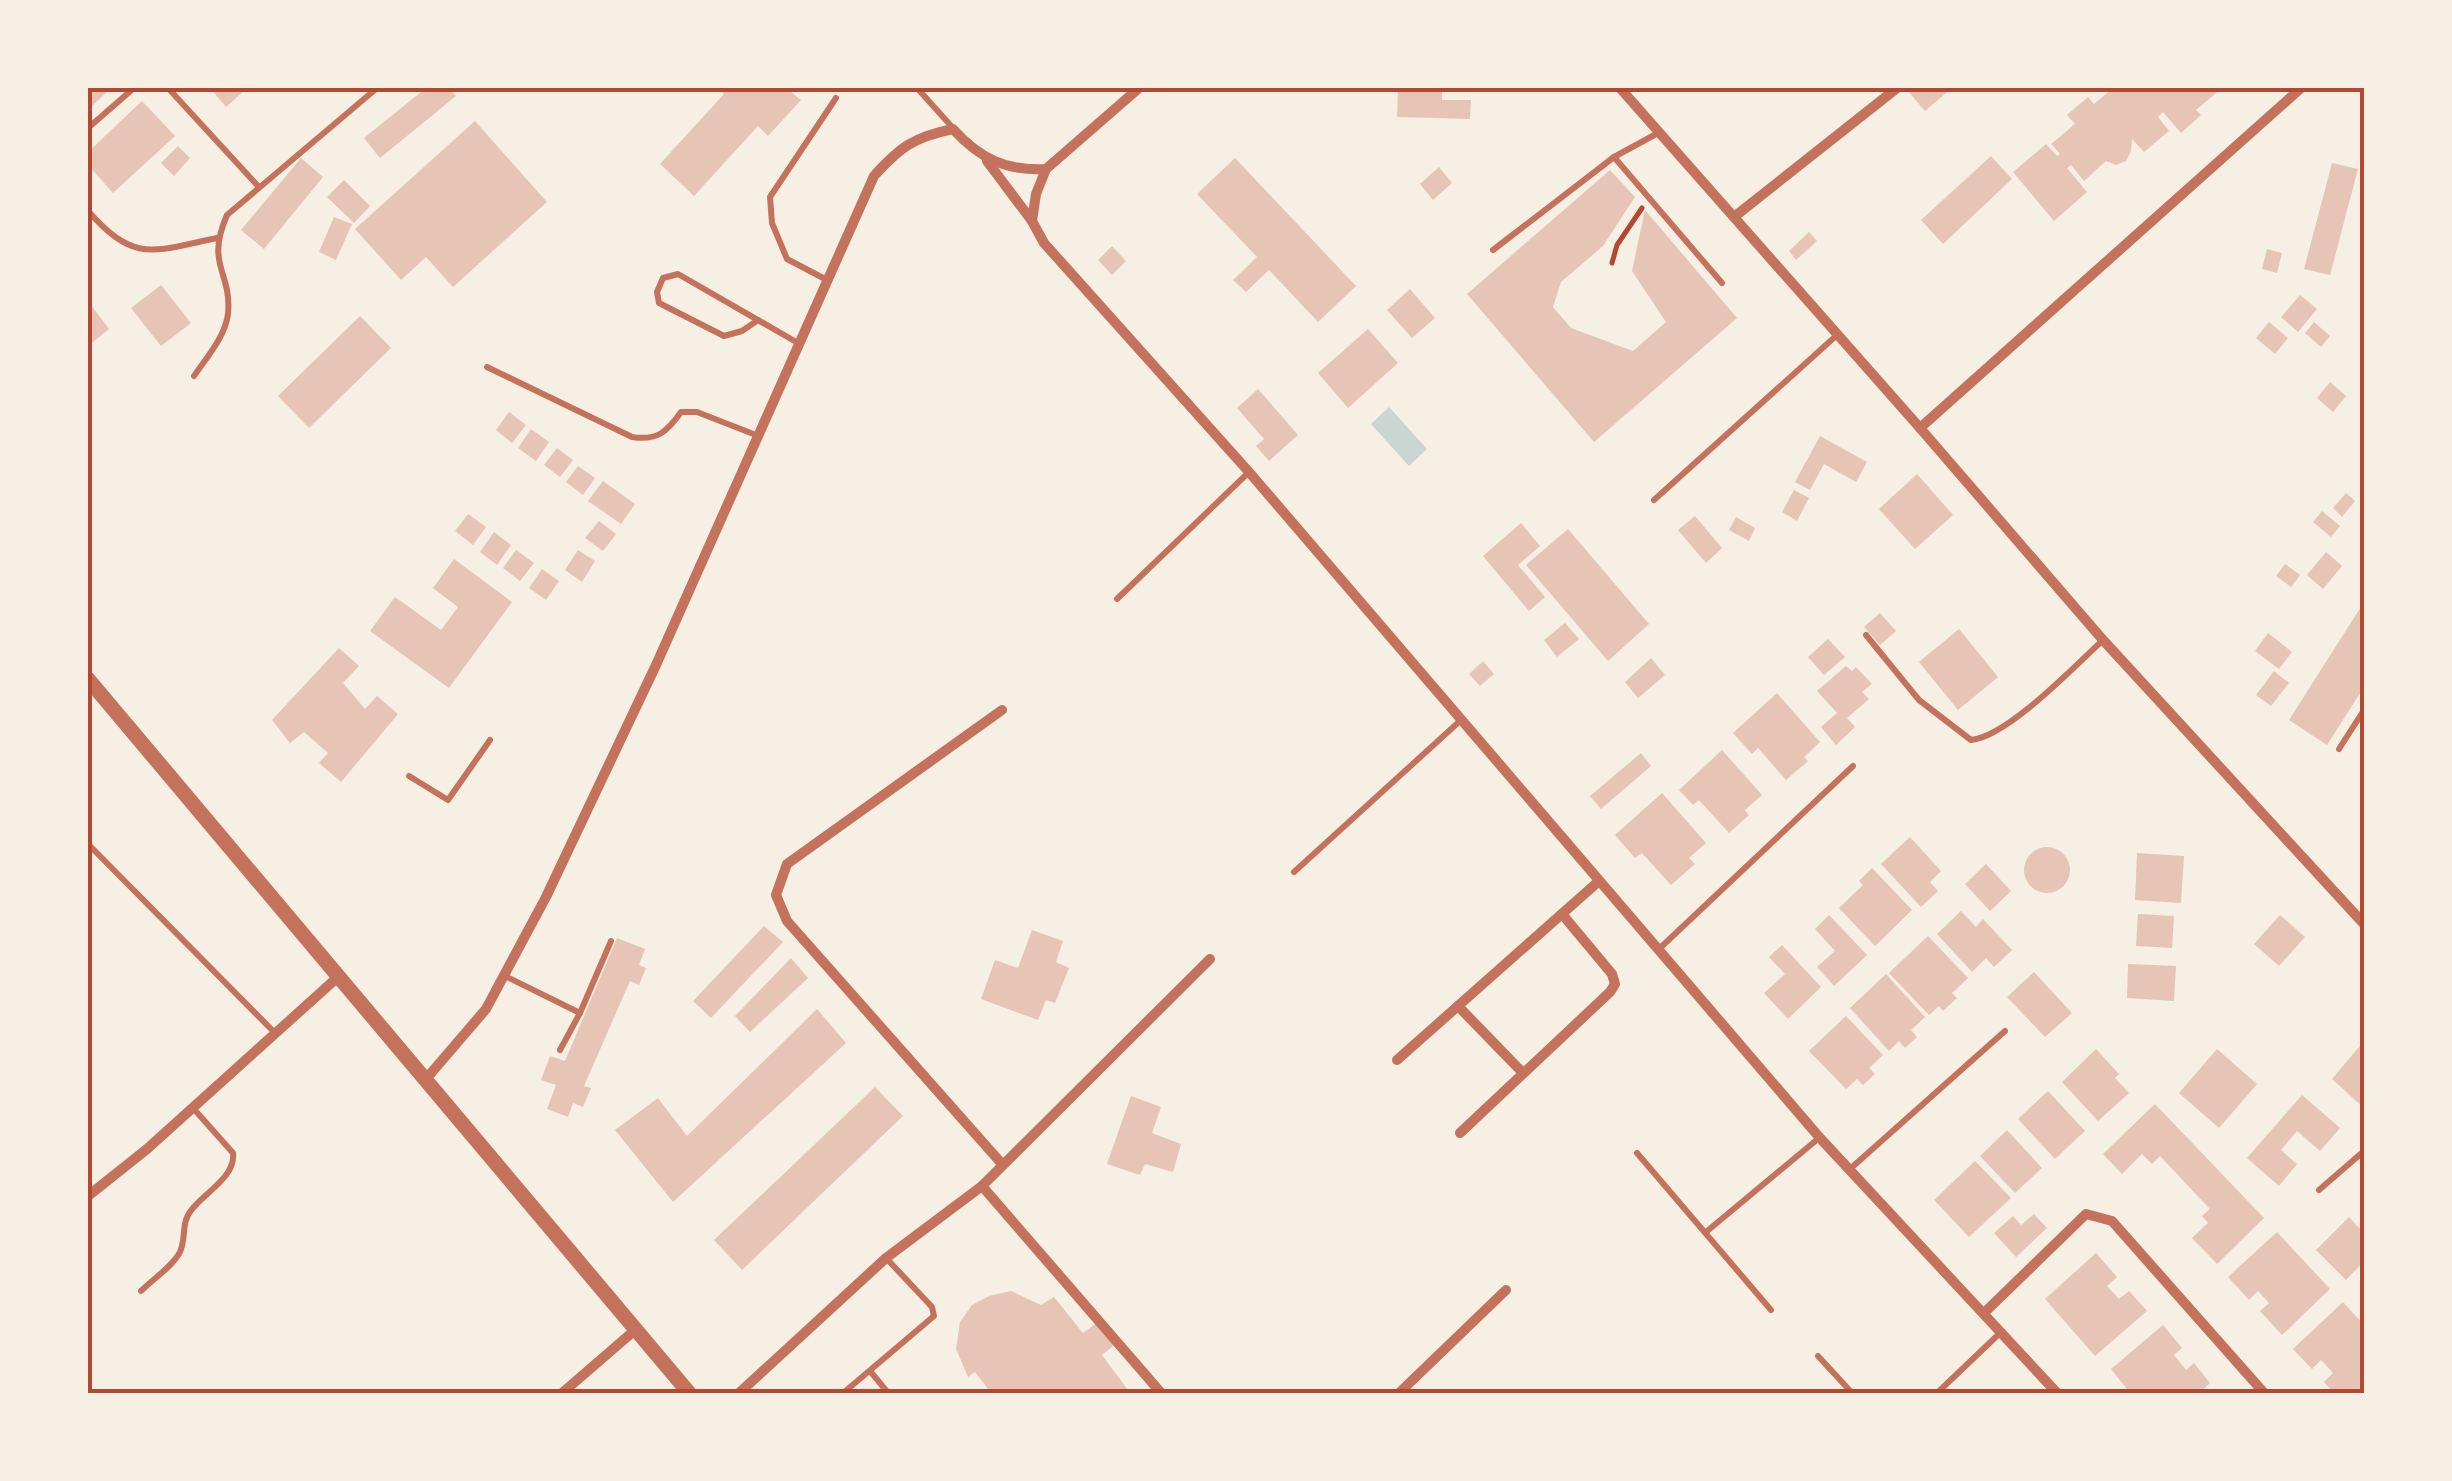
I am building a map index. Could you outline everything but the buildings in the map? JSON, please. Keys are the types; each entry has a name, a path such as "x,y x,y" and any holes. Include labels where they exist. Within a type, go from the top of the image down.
{"street":[{"path":"1032,221 1036,194 1046,169 1138,88"},
{"path":"1620,88 2103,640 2364,924"},
{"path":"1734,217 1897,88"},
{"path":"1920,428 2301,88"},
{"path":"426,1079 486,1009 546,897 656,665 874,176 898,150 923,135 953,129 986,159 1044,243 1248,472 1820,1138 2058,1394"},
{"path":"986,159 1026,170 1046,169"},
{"path":"88,679 690,1394"},
{"path":"1002,710 787,864 776,895 787,921 1002,1164"},
{"path":"1397,1060 1600,880"},
{"path":"1460,1134 1614,984 1612,974 1562,914"},
{"path":"738,1394 886,1258 982,1186 1210,959"},
{"path":"88,1196 194,1108 339,976"},
{"path":"1458,1006 1522,1072"},
{"path":"982,1186 1162,1394"},
{"path":"1984,1313 2086,1214 2100,1216 2112,1221 2264,1394"},
{"path":"1398,1394 1506,1290"},
{"path":"561,1394 635,1330"}],"lane":[{"path":"88,128 134,88"},
{"path":"168,88 258,186"},
{"path":"194,376 220,337 228,317 228,295 217,258 217,238 227,215 377,88"},
{"path":"918,88 953,129"},
{"path":"826,280 787,259 772,224 770,197 836,98"},
{"path":"1492,250 1614,157 1660,132"},
{"path":"1614,157 1722,283"},
{"path":"88,211 110,235 131,248 156,250 217,238"},
{"path":"758,320 742,331 724,336 659,303 663,278 678,274 758,320 798,343"},
{"path":"1654,500 1838,334"},
{"path":"487,366 632,437 662,435 681,412 696,412 756,435"},
{"path":"1117,599 1248,472"},
{"path":"1866,635 1919,700 1971,740 1982,739 2011,722 2103,640"},
{"path":"2340,750 2364,710"},
{"path":"1294,872 1461,720"},
{"path":"409,776 448,800 490,740"},
{"path":"1659,949 1853,766"},
{"path":"88,844 276,1034"},
{"path":"560,1050 611,941"},
{"path":"504,975 580,1013"},
{"path":"1850,1169 2005,1031"},
{"path":"142,1291 177,1256 190,1210 230,1171 234,1162 232,1154 194,1108"},
{"path":"1705,1232 1820,1138"},
{"path":"2318,1190 2364,1150"},
{"path":"1637,1154 1771,1310"},
{"path":"842,1394 934,1316 932,1306 886,1258"},
{"path":"1936,1394 2001,1332"},
{"path":"1818,1356 1852,1394"},
{"path":"870,1370 888,1394"}],"path":[{"path":"1612,263 1617,245 1649,198"}],"shaded area":[{"path":"1389,407 1427,449 1409,466 1371,424"}]}
